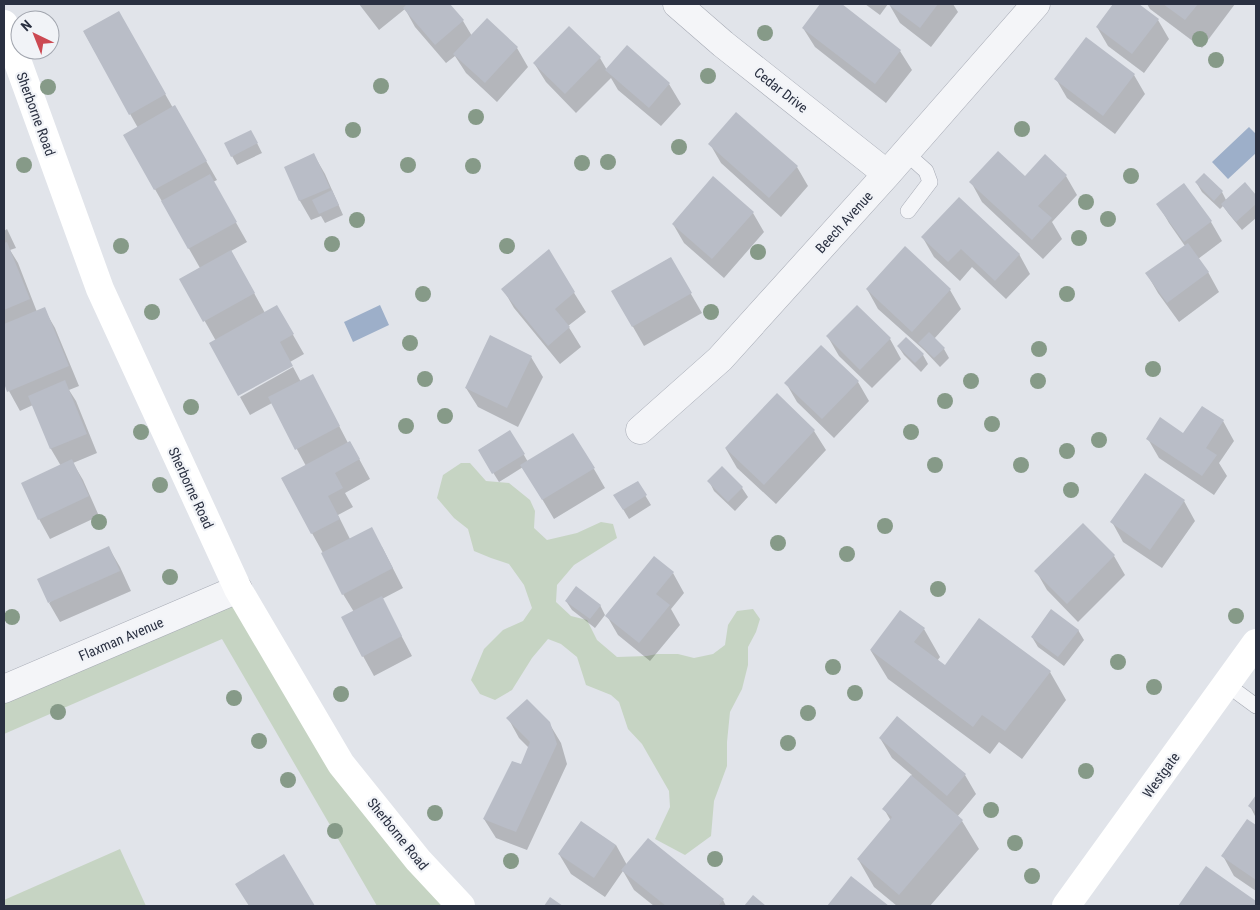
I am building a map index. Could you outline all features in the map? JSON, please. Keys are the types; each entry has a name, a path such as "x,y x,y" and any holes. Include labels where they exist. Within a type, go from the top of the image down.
{"street":[{"name":"Cedar Drive","path":"677,4 723,44 887,174"},
{"name":"Beech Avenue","path":"640,430 720,359 906,153 1036,4"},
{"name":"Sherborne Road","path":"4,24 100,290 238,589 341,764 418,860 460,906"},
{"name":"Flaxman Avenue","path":"4,689 238,589"},
{"name":"Westgate","path":"1066,906 1256,643"}],"lane":[{"path":"906,153 926,171 930,182 908,211"},
{"path":"1226,684 1256,706"}],"green space":[{"path":"461,463 470,463 486,481 509,483 530,500 535,511 534,528 547,540 577,533 601,522 613,524 617,538 574,565 557,585 556,602 571,616 587,620 597,640 617,657 678,654 694,658 713,654 725,645 728,625 737,611 753,609 760,619 748,647 748,665 742,689 730,712 727,766 714,801 711,836 685,855 655,839 670,807 669,791 642,744 628,729 619,702 611,695 586,685 577,657 561,644 548,639 532,658 512,690 495,700 480,694 471,680 484,649 503,630 523,621 532,608 524,585 509,564 474,551 468,529 454,518 437,498 443,475"},
{"path":"233,599 406,865 442,906 377,906 222,639 4,734 4,696"},
{"path":"120,849 146,906 4,906 4,900"}],"water":[{"path":"1249,127 1256,134 1256,153 1228,179 1212,162"},
{"path":"380,305 389,325 353,342 344,322"}],"building":[{"path":"407,4 450,4 464,20 435,45 403,8"},
{"path":"820,4 842,4 901,50 875,84 802,28"},
{"path":"888,4 938,4 920,28"},
{"path":"1113,4 1139,4 1159,19 1132,54 1096,27"},
{"path":"1163,4 1198,4 1185,20"},
{"path":"119,11 166,94 129,115 83,31"},
{"path":"487,18 518,47 485,83 453,54"},
{"path":"569,26 601,57 565,94 533,63"},
{"path":"1086,37 1135,74 1103,116 1054,79"},
{"path":"627,45 670,83 649,108 605,70"},
{"path":"175,105 207,161 154,190 123,135"},
{"path":"736,112 798,166 769,198 708,144"},
{"path":"251,130 258,143 231,157 224,143"},
{"path":"998,151 1025,176 1045,154 1067,175 1038,206 1052,218 1032,240 969,182"},
{"path":"314,153 330,188 299,201 284,167"},
{"path":"1204,173 1223,191 1214,201 1195,182"},
{"path":"210,174 237,222 188,249 161,201"},
{"path":"713,176 754,212 712,259 672,224"},
{"path":"1245,182 1256,195 1256,204 1236,222 1221,204"},
{"path":"1184,183 1212,221 1184,242 1156,204"},
{"path":"332,190 339,205 319,214 312,200"},
{"path":"959,197 1020,254 995,281 961,249 948,262 921,237"},
{"path":"7,242 30,299 4,310 4,243"},
{"path":"1188,243 1209,272 1167,303 1145,273"},
{"path":"905,246 951,289 912,332 866,289"},
{"path":"549,249 575,292 555,309 570,327 548,346 501,289"},
{"path":"231,250 255,293 203,322 179,279"},
{"path":"671,257 692,293 632,327 611,291"},
{"path":"277,305 294,334 280,342 293,366 238,396 209,343"},
{"path":"857,305 891,338 860,370 826,336"},
{"path":"45,307 69,366 7,392 4,383 4,324"},
{"path":"929,332 945,348 934,358 918,343"},
{"path":"490,335 532,356 507,408 465,388"},
{"path":"906,337 924,354 915,363 897,346"},
{"path":"821,345 859,381 822,419 784,383"},
{"path":"313,374 340,426 295,450 268,397"},
{"path":"65,380 87,434 50,449 28,396"},
{"path":"777,393 815,430 764,485 725,448"},
{"path":"1202,406 1224,420 1206,448 1217,455 1202,476 1146,439 1160,417 1183,433"},
{"path":"510,430 525,454 492,474 478,450"},
{"path":"573,433 595,468 542,500 520,465"},
{"path":"350,441 360,459 335,473 343,488 328,496 340,519 311,534 281,478"},
{"path":"72,459 89,496 38,520 21,483"},
{"path":"722,466 743,487 728,502 707,481"},
{"path":"1145,473 1185,500 1150,550 1110,522"},
{"path":"638,481 647,495 623,510 613,495"},
{"path":"1083,523 1115,555 1067,604 1034,571"},
{"path":"372,527 393,568 342,595 321,553"},
{"path":"109,546 120,571 48,603 37,579"},
{"path":"654,556 674,572 656,594 670,605 639,643 605,616"},
{"path":"576,586 601,605 590,619 565,601"},
{"path":"382,596 402,636 362,657 341,617"},
{"path":"1051,609 1079,630 1058,657 1031,637"},
{"path":"900,610 925,628 914,642 945,665 979,618 1051,671 1005,731 982,715 973,727 870,650"},
{"path":"527,699 550,722 557,744 516,832 483,819 512,761 521,764 530,742 506,718"},
{"path":"897,716 966,774 947,796 879,738"},
{"path":"911,775 963,820 899,895 857,859 892,817 882,809"},
{"path":"1256,795 1256,812 1248,806"},
{"path":"1247,819 1256,825 1256,880 1221,856"},
{"path":"581,821 616,845 594,878 558,854"},
{"path":"648,838 724,899 718,906 666,906 621,870"},
{"path":"284,854 315,906 249,906 235,884"},
{"path":"1206,866 1256,901 1256,906 1178,906"},
{"path":"851,876 889,906 827,906"},
{"path":"753,895 766,906 744,906"},
{"path":"550,897 563,906 544,906"}]}
